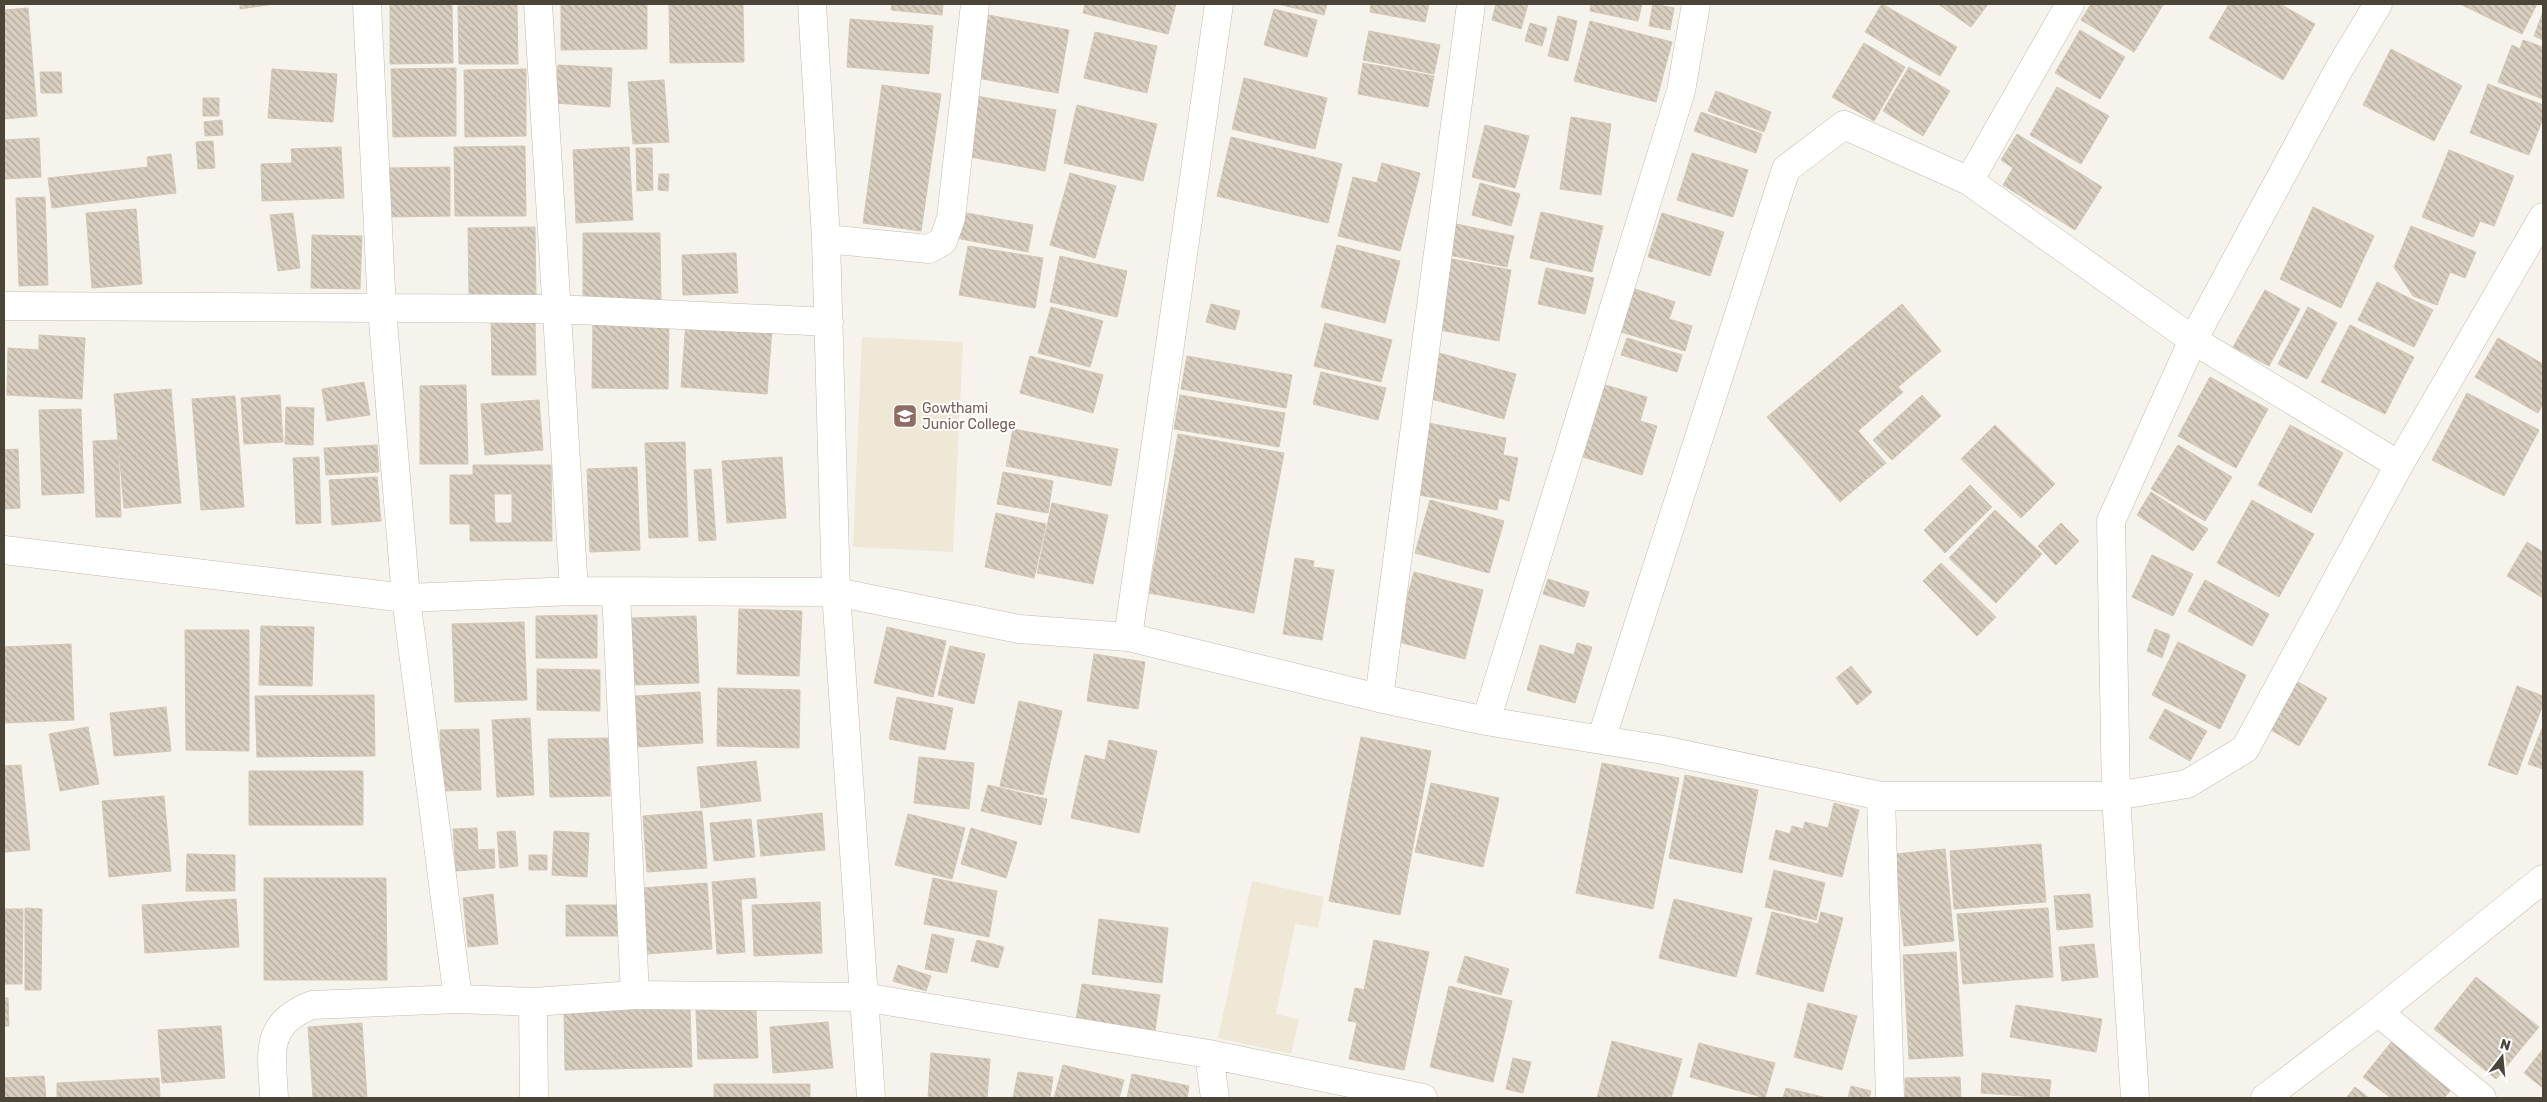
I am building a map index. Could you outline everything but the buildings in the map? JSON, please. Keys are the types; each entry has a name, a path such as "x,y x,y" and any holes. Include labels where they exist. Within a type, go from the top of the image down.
{"street":[{"path":"367,4 382,309 406,598 458,999"},
{"path":"538,4 574,591"},
{"path":"812,4 826,239 836,592 871,1098"},
{"path":"826,239 929,249 943,241 951,218 975,4"},
{"path":"1128,637 1219,4"},
{"path":"1379,698 1471,4"},
{"path":"1486,721 1682,91 1696,4"},
{"path":"1968,181 2070,4"},
{"path":"2135,1098 2116,796 2111,521 2193,340 2339,69 2378,4"},
{"path":"1601,740 1786,168 1844,125 1968,181 2193,340 2399,465"},
{"path":"4,550 406,598 574,591 836,592 1019,629 1128,637 1379,698 1486,721 1663,750 1881,796 2116,796 2187,784 2245,749 2399,465 2543,217"},
{"path":"4,306 556,309 829,322"},
{"path":"616,592 635,995"},
{"path":"1881,796 1890,1098"},
{"path":"2265,1098 2378,1012 2543,879"},
{"path":"274,1098 272,1059 274,1040 282,1023 293,1012 312,1005 458,999 533,1002 635,995 863,997 1209,1054 1423,1098"},
{"path":"533,1002 534,1098"},
{"path":"2378,1012 2482,1098"},
{"path":"1209,1054 1215,1098"}],"shaded area":[{"path":"862,337 963,342 953,552 853,547"},
{"path":"1252,881 1324,897 1318,928 1295,924 1276,1014 1299,1019 1291,1054 1218,1038"}],"place":[{"name":"Gowthami Junior College","path":"905,416"}]}
